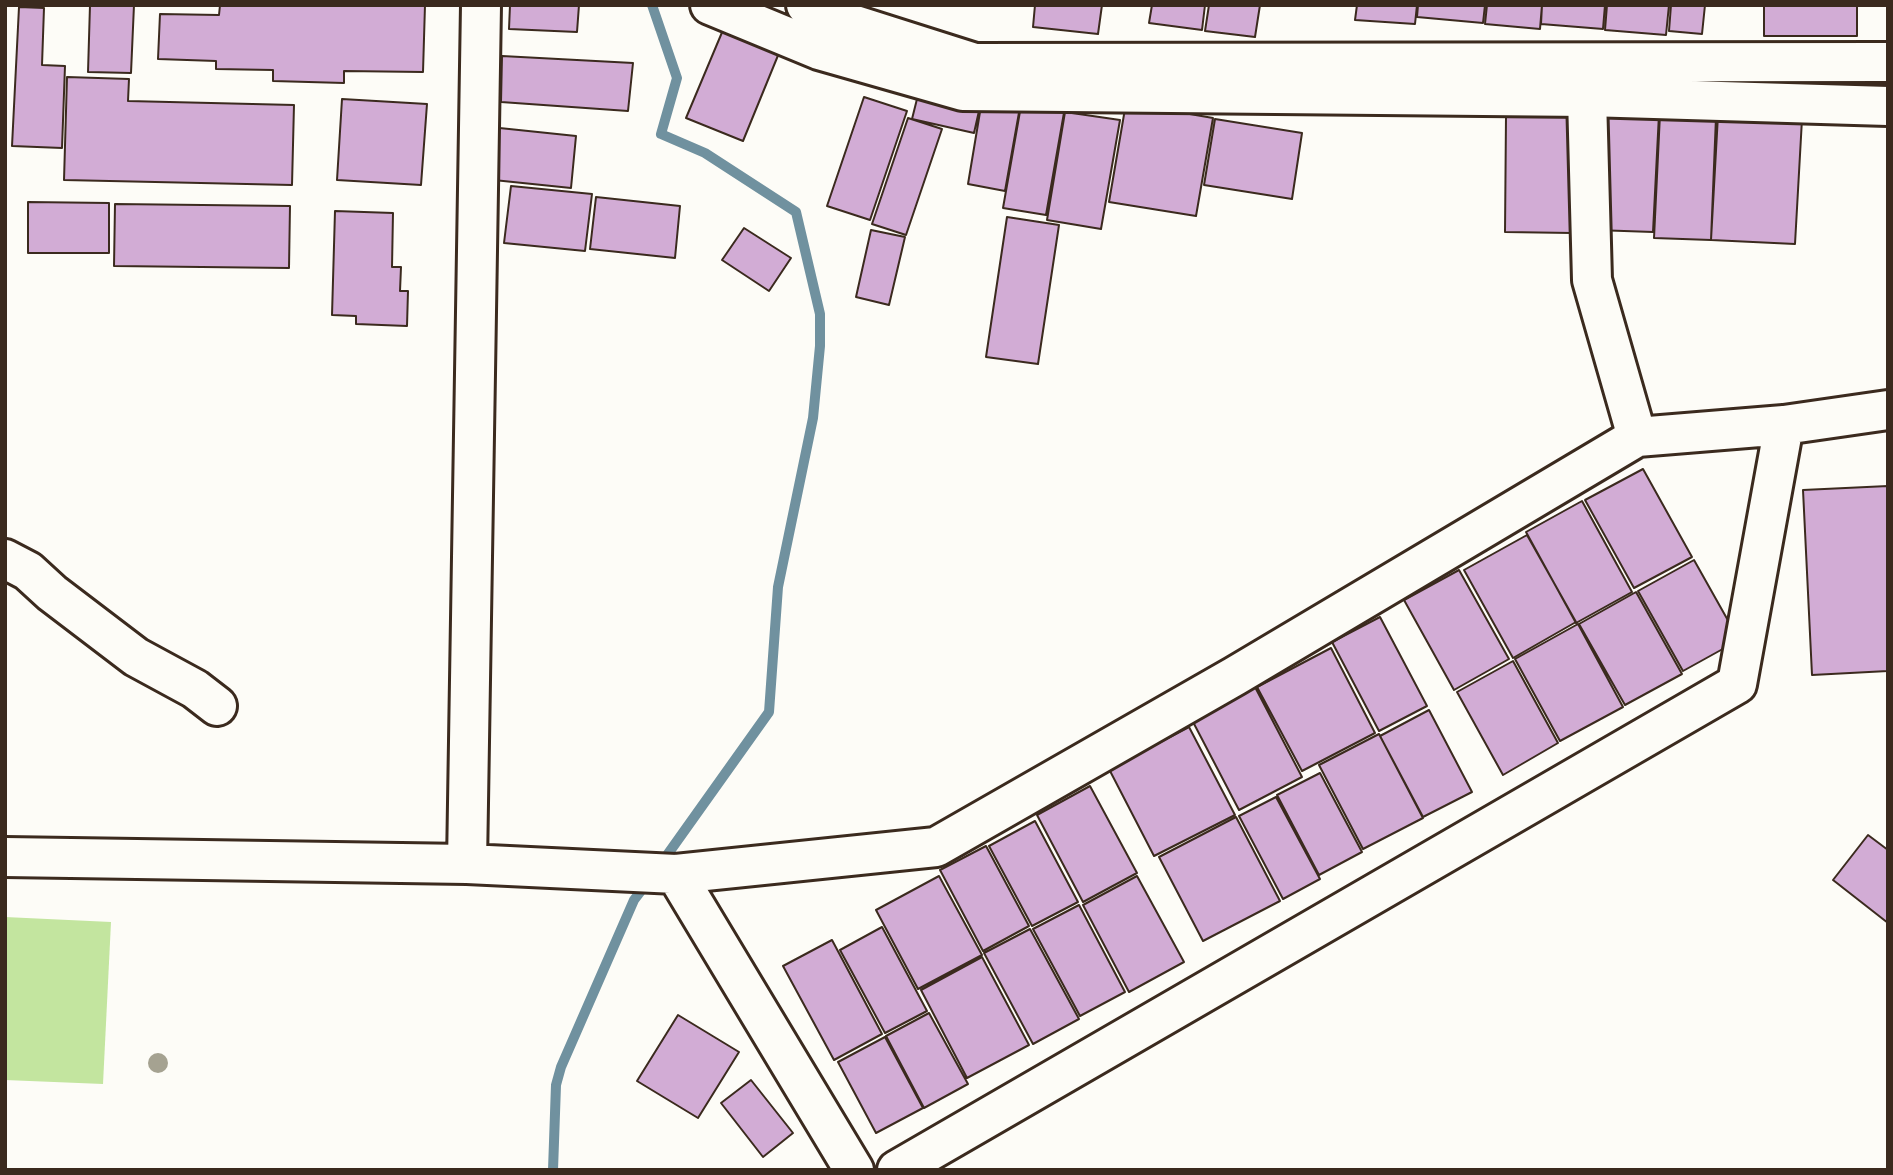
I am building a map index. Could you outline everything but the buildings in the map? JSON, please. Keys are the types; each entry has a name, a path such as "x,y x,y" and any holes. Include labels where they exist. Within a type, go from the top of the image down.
{"street":[{"path":"467,864 481,5"},
{"path":"710,5 819,25 975,63 1888,62"},
{"path":"819,25 963,91 1587,97 1888,106"},
{"path":"1587,97 1592,280 1637,437"},
{"path":"5,857 467,864 676,874 936,847 1223,683 1637,437 1784,425 1888,410"},
{"path":"897,1170 1737,684 1784,425"},
{"path":"5,559 27,571 136,657 184,682 217,706"},
{"path":"676,874 854,1170"}],"green space":[{"path":"5,917 111,922 103,1084 5,1080"}],"waterway":[{"path":"652,5 677,78 661,134 705,153 796,212 820,314 820,346 813,418 778,587 769,712 660,865"},
{"path":"553,1170 556,1085 561,1067 634,900 647,883"}]}
